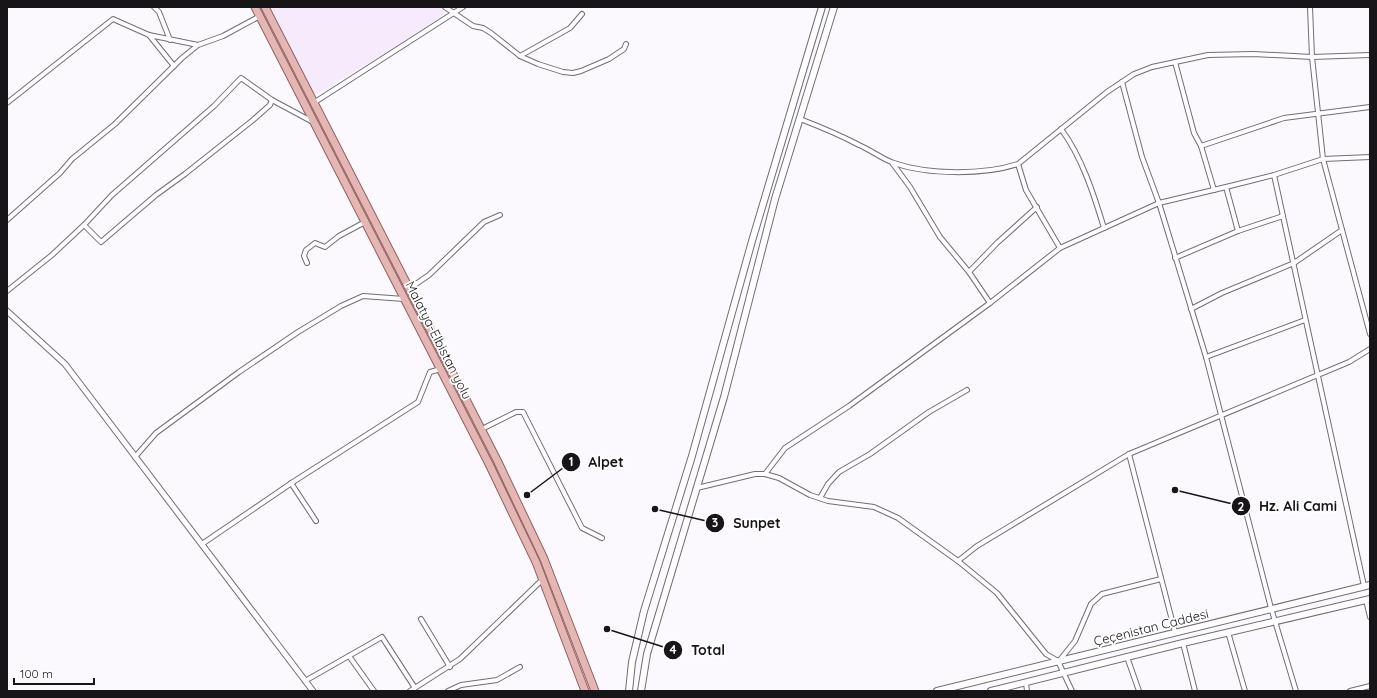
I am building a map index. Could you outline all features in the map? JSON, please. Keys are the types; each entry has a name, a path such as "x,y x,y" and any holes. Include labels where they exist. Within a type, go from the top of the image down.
{"main road":[{"name":"Malatya-Elbistan yolu","path":"255,7 492,471 543,579 585,691"},
{"name":"Malatya-Elbistan yolu","path":"265,7 482,429 544,559 595,691"},
{"path":"629,691 632,662 644,611 692,456 752,241 822,7"},
{"path":"641,691 647,654 724,397 775,199 834,7"},
{"name":"Çeçenistan Caddesi","path":"937,691 1367,585"},
{"name":"Çeçenistan Caddesi","path":"991,691 1127,656 1368,599"}],"street":[{"path":"154,7 159,12 170,40"},
{"path":"445,7 473,26 482,28 491,33 520,56 538,64 563,72 574,73 609,59 624,49 626,44"},
{"path":"314,102 463,7"},
{"path":"1310,7 1312,57 1323,159 1370,334"},
{"path":"520,56 570,28 582,14"},
{"path":"7,220 60,173 72,159 126,115 174,66 198,45 223,36 260,16"},
{"path":"7,103 113,19 149,35 198,45"},
{"path":"149,35 174,66"},
{"path":"800,119 840,135 893,163 927,170 967,171 1004,169 1018,164 1122,82 1134,74 1152,67 1216,55 1252,54 1312,57 1370,55"},
{"path":"1175,62 1194,133 1201,146 1214,190"},
{"path":"7,291 52,255 84,225 112,195 214,106 241,78 272,100 314,122"},
{"path":"1122,82 1142,157 1159,203 1206,357 1271,608 1296,691"},
{"path":"84,225 101,242 156,195 253,120 270,105 272,100"},
{"path":"1201,146 1284,118 1370,107"},
{"path":"1061,129 1075,152 1096,202 1104,228"},
{"path":"765,474 785,448 849,406 990,303 1060,248 1159,203 1274,175 1323,159 1370,157"},
{"path":"893,163 910,187 940,237 969,272 990,303"},
{"path":"1018,164 1026,190 1060,248"},
{"path":"1274,175 1294,263 1304,320 1319,374 1367,585"},
{"path":"1226,187 1238,231"},
{"path":"969,272 997,243 1037,207"},
{"path":"410,288 429,275 484,222 500,215"},
{"path":"1176,258 1238,231 1283,216"},
{"path":"307,263 304,256 306,250 315,243 326,247 339,236 365,222"},
{"path":"1191,309 1222,293 1294,263 1342,230"},
{"path":"136,457 156,433 194,404 258,358 341,306 363,296 405,299"},
{"path":"7,311 65,364 313,691"},
{"path":"1206,357 1304,320"},
{"path":"958,561 977,546 1128,454 1349,362 1370,349"},
{"path":"202,544 291,483 418,402 430,372 441,369"},
{"path":"820,498 828,484 839,472 870,454 929,412 967,390"},
{"path":"482,429 516,412 523,412 582,528 602,538"},
{"path":"1128,454 1175,632"},
{"path":"697,488 755,474 765,474 779,478 828,501 874,507 898,518 958,561 997,593 1046,654 1058,661 1072,691"},
{"path":"291,483 316,521"},
{"path":"410,691 450,667 474,647 543,579"},
{"path":"1058,661 1076,641 1091,604 1102,594 1161,579"},
{"path":"1368,599 1370,617"},
{"path":"421,619 450,667"},
{"path":"1228,632 1245,691"},
{"path":"306,681 382,637 414,688"},
{"path":"1183,643 1195,691"},
{"path":"349,656 374,691"},
{"path":"1127,656 1139,691"},
{"path":"448,691 461,685 497,680 520,667"},
{"path":"1026,683 1027,691"},
{"path":"1350,691 1370,686"}],"shaded area":[{"path":"274,7 438,7 442,8 444,15 381,56 317,94 312,92 272,9"}],"place":[{"name":"Hz. Ali Cami","path":"1175,490"},
{"name":"Alpet","path":"527,495"},
{"name":"Sunpet","path":"655,509"},
{"name":"Total","path":"607,629"}]}
